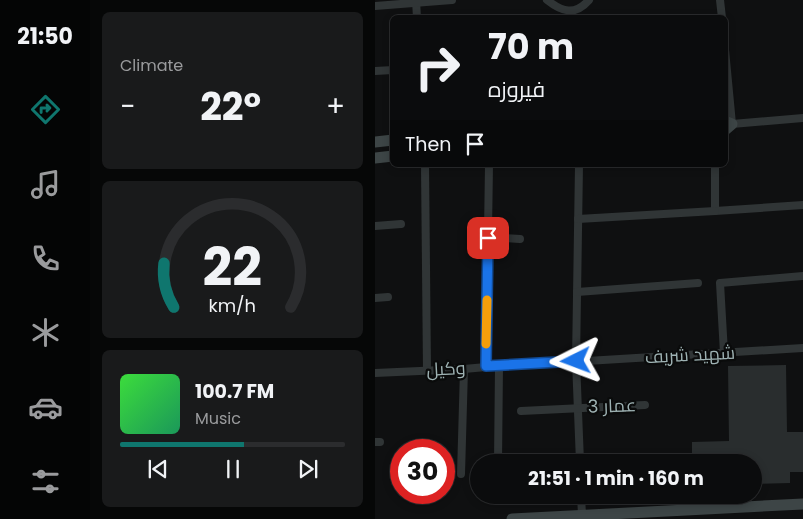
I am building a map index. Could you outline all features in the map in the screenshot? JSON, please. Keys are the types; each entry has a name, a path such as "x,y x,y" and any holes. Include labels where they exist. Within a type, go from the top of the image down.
{"main road":[{"path":"375,142 390,140"},
{"path":"375,158 390,156"},
{"path":"512,519 803,504"}],"street":[{"path":"375,6 452,0"},
{"path":"547,0 557,8 571,14 589,0"},
{"path":"721,0 722,15"},
{"path":"416,2 417,15"},
{"path":"375,72 390,70"},
{"path":"728,125 803,118"},
{"path":"425,167 427,370"},
{"path":"486,366 489,167"},
{"path":"579,167 576,361 580,454"},
{"path":"715,167 715,211"},
{"path":"578,219 803,205"},
{"path":"375,226 401,224"},
{"path":"488,238 521,239"},
{"path":"724,353 720,283 803,276"},
{"path":"577,292 698,283"},
{"path":"375,298 388,297"},
{"name":"شهید شریف","path":"576,361 803,348"},
{"name":"وکیل","path":"375,373 576,361"},
{"path":"498,454 499,366"},
{"path":"461,474 465,369"},
{"name":"عمار 3","path":"521,411 645,405"},
{"path":"581,504 582,515"}],"building":[{"path":"786,365 787,432 803,432 803,472 790,472 790,483 762,484 762,454 692,454 692,442 729,441 728,366"}],"slow traffic":[{"path":"486,344 487,300"}],"route":[{"path":"488,238 486,366 576,361"}]}
